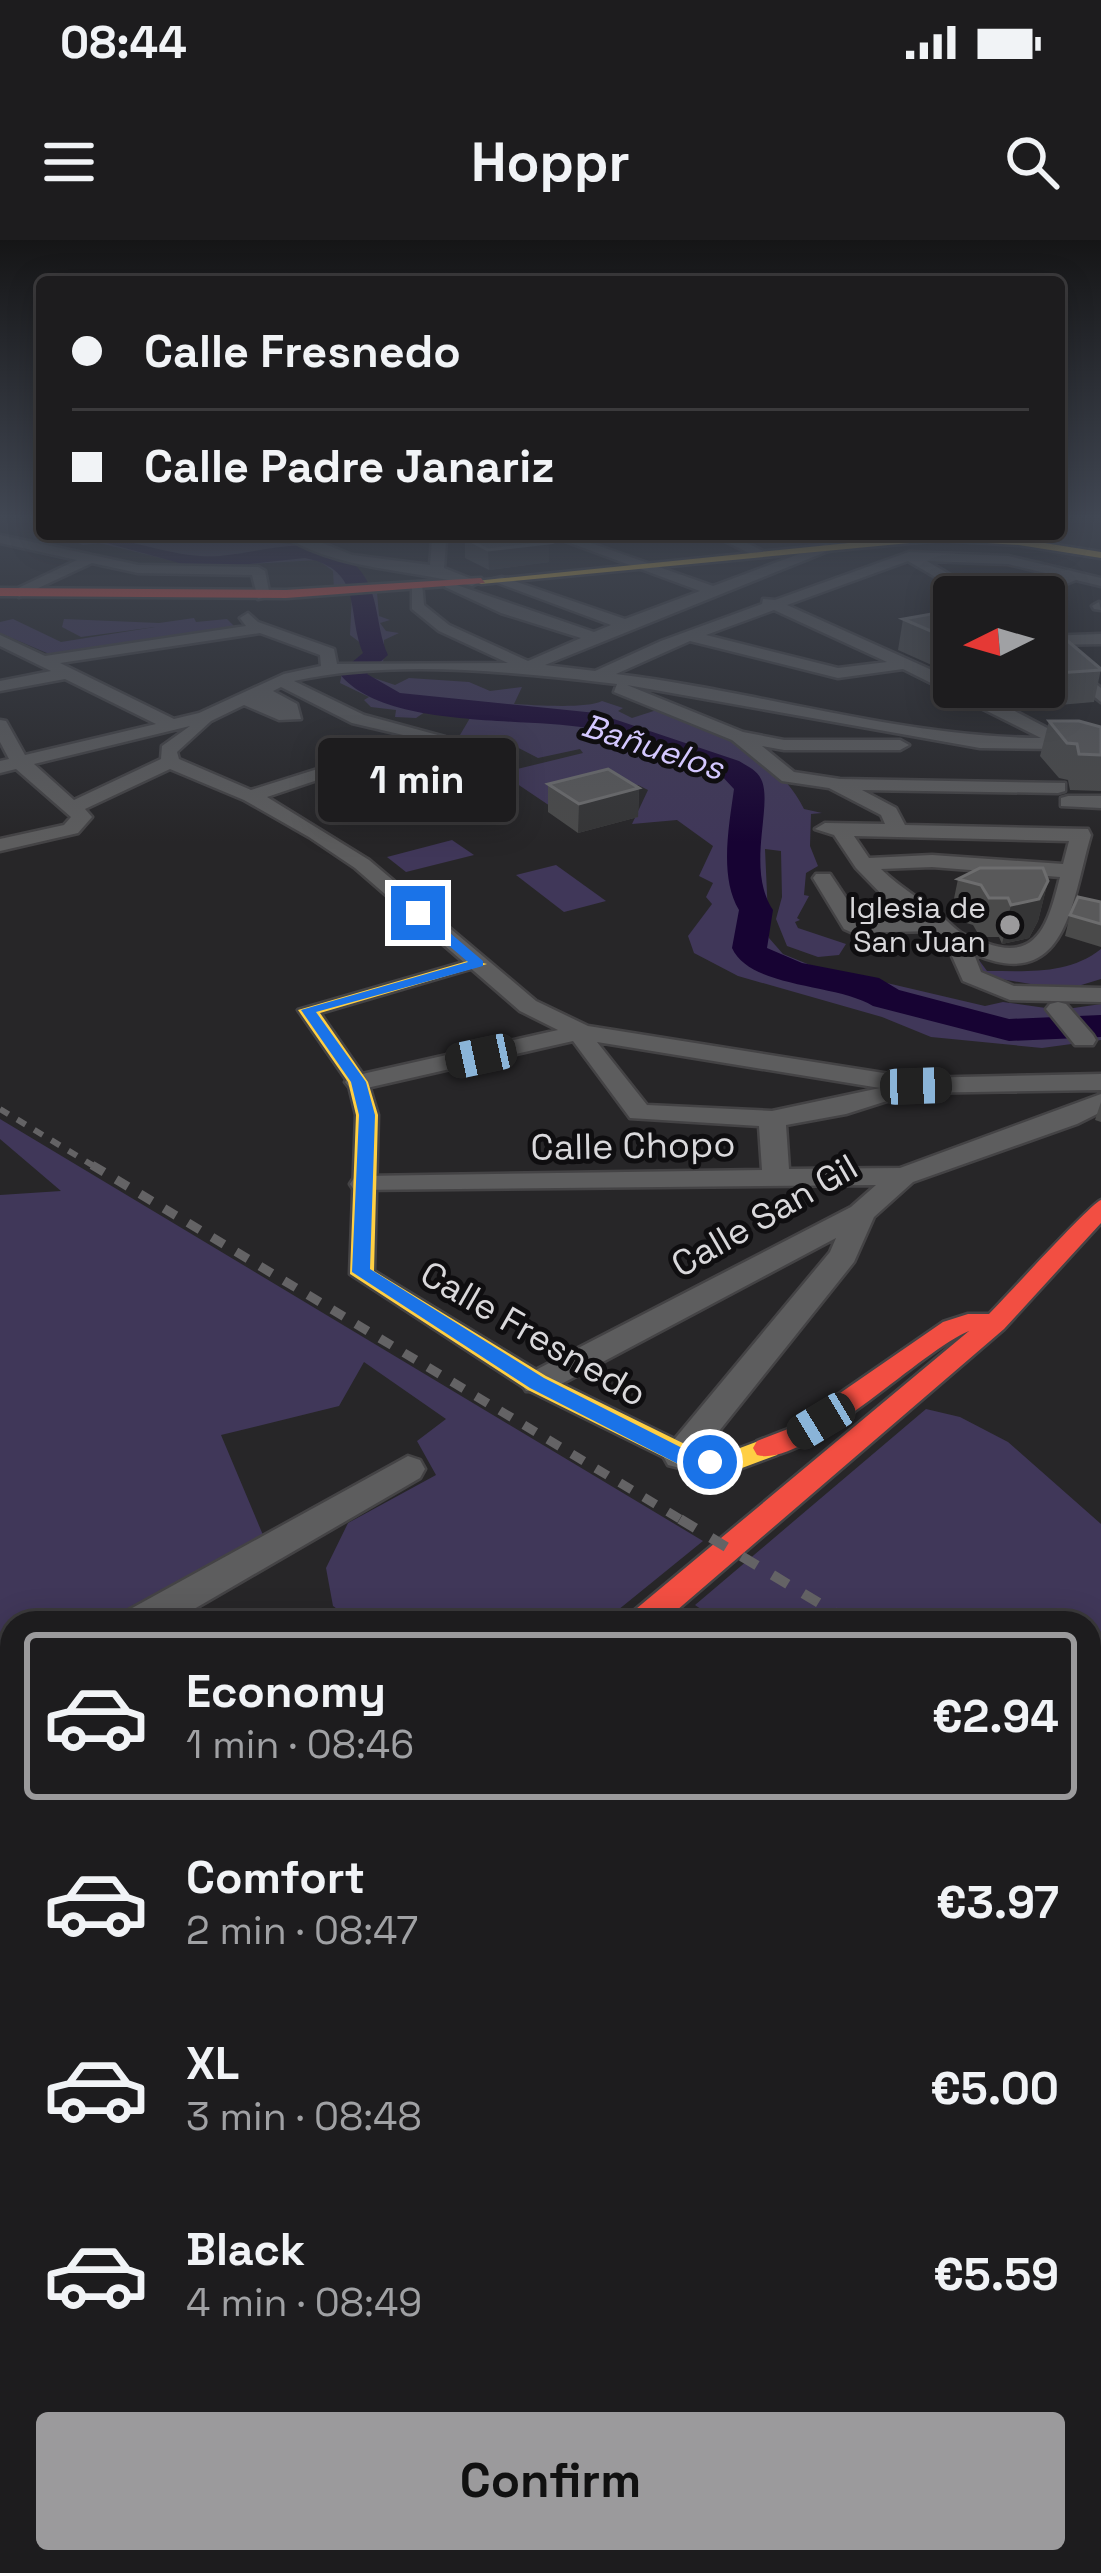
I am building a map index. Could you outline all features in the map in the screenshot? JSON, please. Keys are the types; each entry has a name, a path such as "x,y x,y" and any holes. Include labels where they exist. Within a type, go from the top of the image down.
{"street":[{"path":"255,624 328,652 328,669"},
{"path":"441,624 527,668"},
{"path":"551,624 594,637"},
{"path":"527,668 625,624"},
{"path":"597,677 725,624"},
{"path":"758,624 764,626"},
{"path":"821,624 933,676"},
{"path":"43,661 262,628"},
{"path":"690,636 800,671 840,673 933,663"},
{"path":"1065,646 1095,639"},
{"path":"0,640 170,724"},
{"path":"808,641 874,668"},
{"path":"800,671 835,650 865,644"},
{"path":"1065,652 1101,656"},
{"path":"10,765 205,717 281,681 328,669 374,667 527,668 686,687 980,743"},
{"path":"1065,667 1087,688"},
{"path":"0,686 69,673"},
{"path":"597,677 738,736 784,746 1064,744"},
{"path":"251,796 436,737 358,719 281,681"},
{"path":"759,700 780,686"},
{"path":"825,714 841,699 826,694"},
{"path":"997,708 1064,744 1101,755"},
{"path":"205,717 197,730 168,750 171,761 186,772 251,796 362,864 528,1006 582,1032 916,1086 1101,1082"},
{"path":"0,725 10,765 82,817 71,829 0,845"},
{"path":"738,736 789,777 1078,818"},
{"path":"1064,744 1037,760 1078,818 1069,871 1052,896 1054,933 1036,952 1006,958 982,947 863,864 829,824 1078,818 1101,802"},
{"path":"74,807 171,761"},
{"path":"834,784 894,821"},
{"path":"863,864 932,861 1069,871"},
{"path":"823,878 852,924 861,928 933,916"},
{"path":"842,902 933,916 971,976 1010,993 1101,995"},
{"path":"364,1184 367,1115 358,1082 308,1012 314,1005 478,964"},
{"path":"1058,1009 1084,1040"},
{"path":"358,1082 582,1032"},
{"path":"582,1032 586,1045 640,1112 772,1119 837,1108 916,1086"},
{"name":"Calle San Gil","path":"537,1383 861,1213 903,1176 1101,1102"},
{"path":"772,1119 776,1179"},
{"name":"Calle Chopo","path":"364,1184 903,1176"},
{"name":"Calle Fresnedo","path":"364,1184 359,1269 537,1383 691,1461 730,1461 769,1449 845,1406 952,1328 968,1322 995,1323"},
{"path":"655,1611 995,1323 1071,1246 1101,1208"},
{"path":"680,1456 844,1255 861,1213"},
{"path":"159,1611 408,1469"}],"shaded area":[{"path":"0,624 23,624 61,642 155,627 81,637 62,627 232,624 235,627 54,656 0,633"},
{"path":"351,624 381,624 386,631 399,633 384,640 383,667 361,667 366,647 350,635"},
{"path":"342,673 359,673 395,685 409,678 469,682 490,691 522,687 514,704 572,706 602,701 623,708 618,711 632,718 663,708 724,736 777,773 804,809 822,813 811,814 810,846 818,866 806,873 804,895 809,896 795,922 798,928 846,944 839,955 818,957 787,946 776,919 782,897 781,851 765,849 769,938 783,954 810,965 985,1006 1003,1002 1060,1010 1101,1004 1101,1040 1042,1048 931,1037 882,1017 738,976 694,953 688,936 712,904 706,897 713,883 699,876 713,846 677,820 632,824 648,790 638,785 553,808 501,773 583,753 580,749 538,758 503,740 483,747 460,735 470,718 425,712 416,718 395,717 396,710 371,707 364,700 369,697 340,683"},
{"path":"452,840 474,855 406,872 387,857"},
{"path":"556,865 606,901 564,912 516,875"},
{"path":"970,948 987,971 1061,967 1101,949 1101,979 1065,990 978,975"},
{"path":"0,1119 703,1541 617,1611 340,1611 333,1606 326,1568 348,1523 436,1475 417,1441 446,1419 364,1362 339,1406 221,1435 263,1535 127,1611 0,1611 0,1195 61,1191 0,1139"},
{"path":"926,1409 960,1417 1008,1442 1101,1524 1101,1611 704,1611 695,1605"}],"building":[{"path":"1065,639 1101,670 1065,673"},
{"path":"1049,721 1101,727 1101,755 1079,754 1077,744 1067,743"},
{"path":"608,769 639,788 579,804 548,784"},
{"path":"980,868 1043,868 1048,881 1039,899 1011,905 1008,898 989,898 981,885 958,879"},
{"path":"1078,897 1101,902 1101,924 1070,915"}],"waterway":[{"name":"Bañuelos","path":"365,624 376,655 352,673 364,685 394,700 596,721 729,767 747,779 743,835 747,896 756,910 749,948 752,955 793,972 866,986 886,998 1009,1030 1101,1026"}],"railway":[{"path":"0,1109 97,1168"},
{"path":"92,1165 685,1522"},
{"path":"680,1519 832,1611"}],"traffic: slow":[{"path":"478,964 308,1010 358,1082 367,1115 362,1274 537,1383 698,1462 734,1461 767,1448"}],"traffic: jam":[{"path":"655,1611 995,1323 1071,1246 1101,1207"},
{"path":"767,1448 798,1436 952,1328 968,1322 995,1323"}],"place":[{"name":"Iglesia de San Juan","path":"1010,925"}],"route":[{"path":"418,913 478,964 308,1010 358,1082 367,1115 361,1272 537,1383 691,1461 710,1462"}]}
